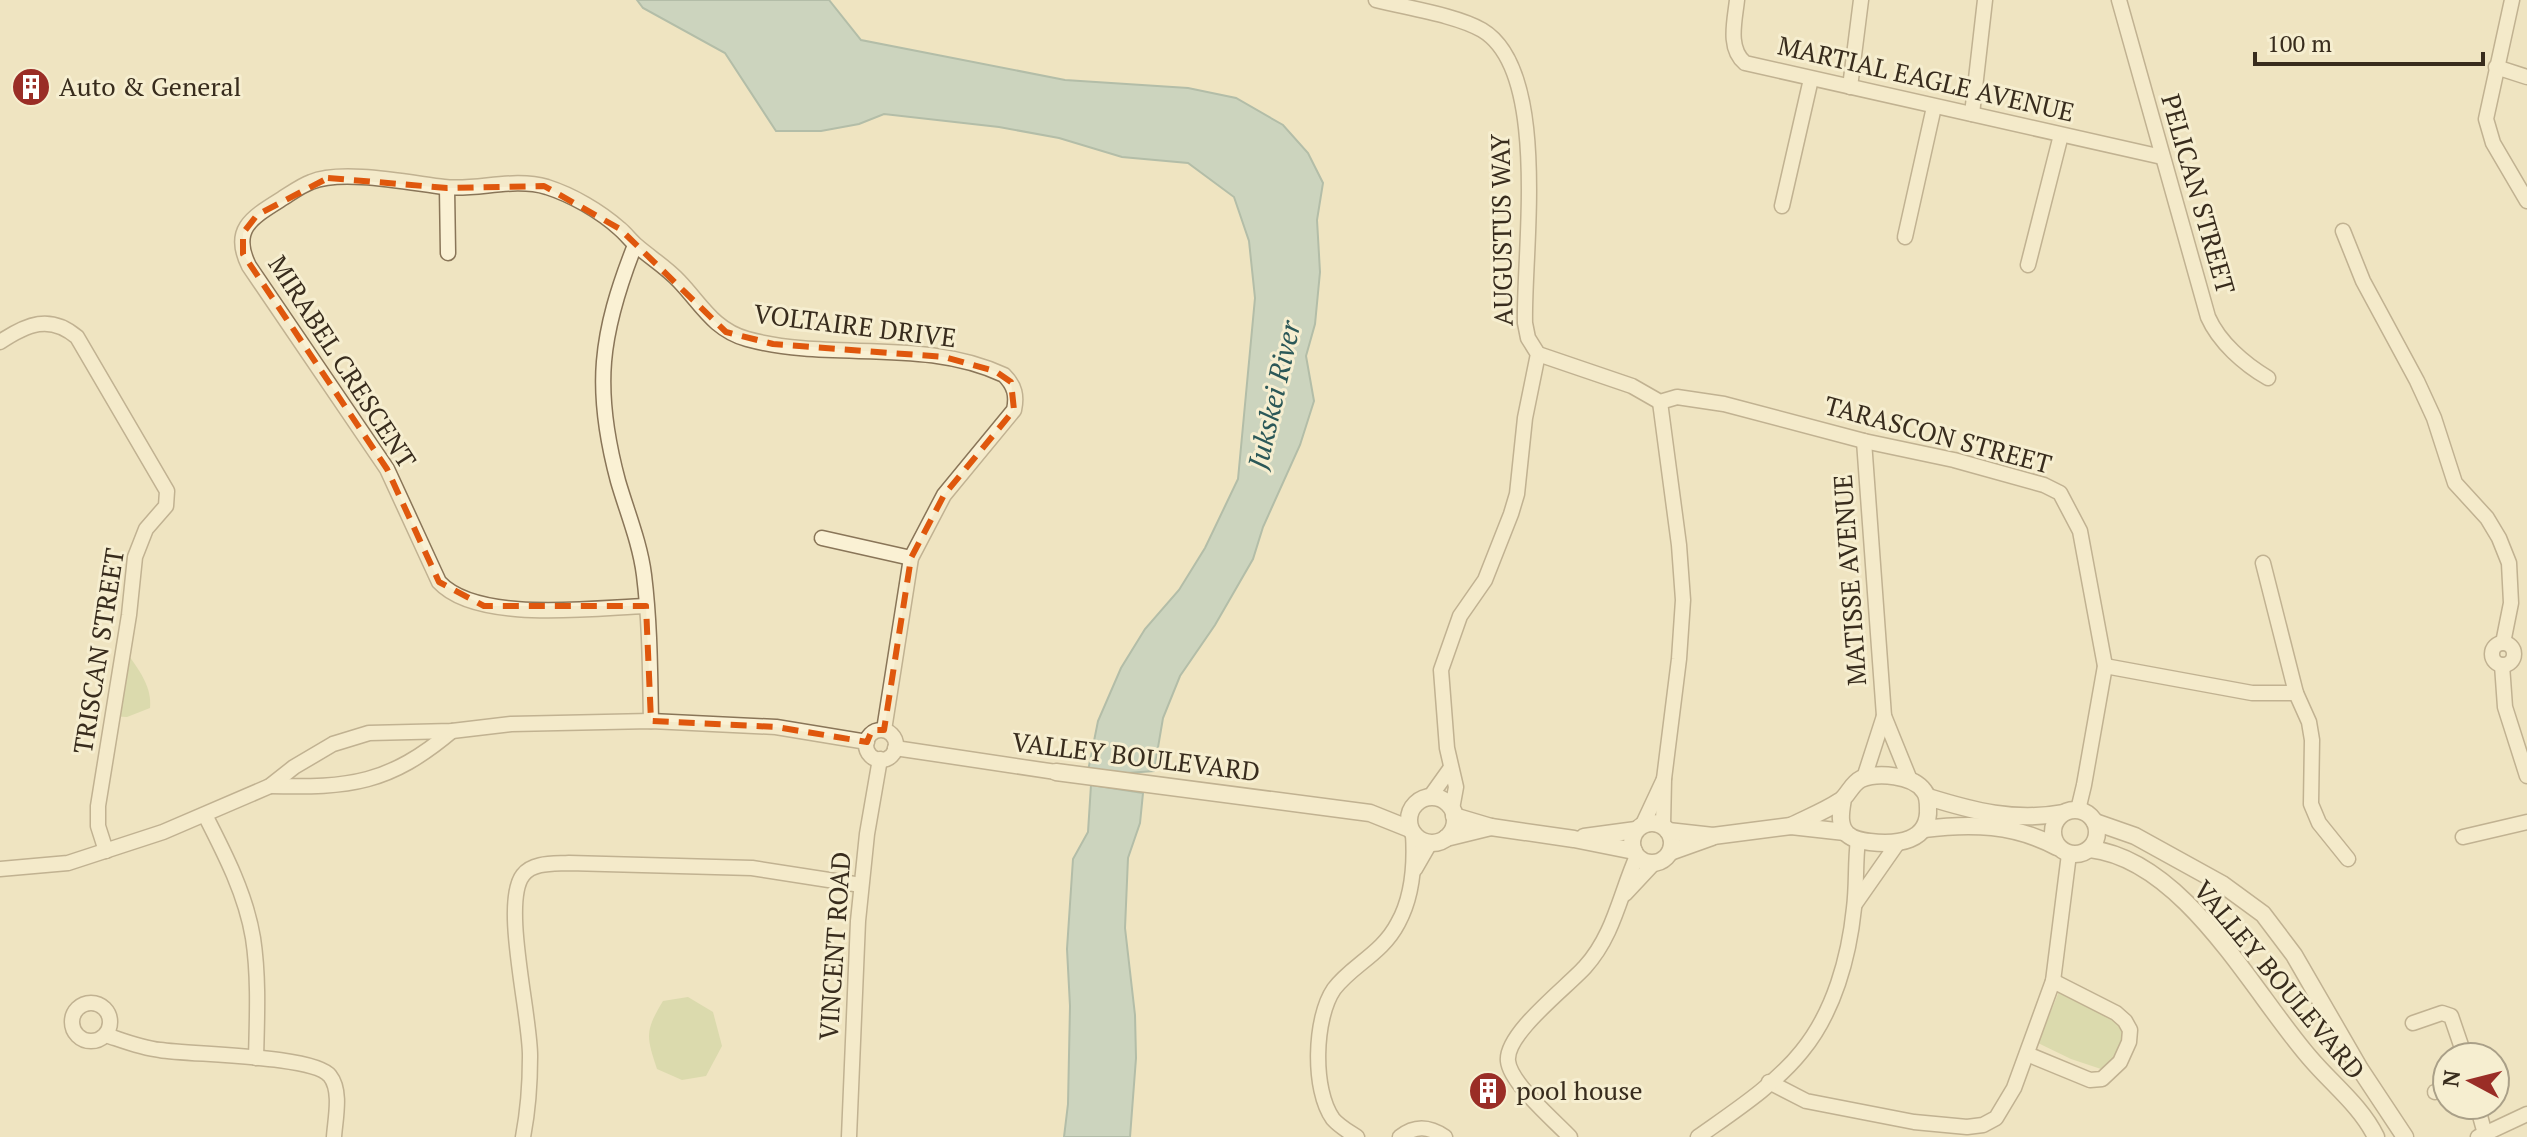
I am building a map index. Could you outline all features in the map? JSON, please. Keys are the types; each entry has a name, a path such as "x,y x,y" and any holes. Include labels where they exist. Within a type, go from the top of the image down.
{"street":[{"name":"AUGUSTUS WAY","path":"1376,0 1468,24 1484,31 1500,45 1520,98 1528,142 1530,204 1525,323 1528,338 1538,354 1525,418 1517,494 1511,514 1485,580 1460,616 1441,670 1450,769 1456,787 1453,812"},
{"name":"MARTIAL EAGLE AVENUE","path":"1737,0 1733,42 1745,63 2162,157"},
{"path":"1850,87 1861,0"},
{"path":"1972,114 1985,0"},
{"name":"PELICAN STREET","path":"2119,0 2208,317 2214,330 2230,348 2268,378"},
{"path":"2512,0 2486,119 2487,129 2527,201"},
{"path":"2496,67 2527,77"},
{"path":"1782,206 1811,79"},
{"path":"1905,237 1934,107"},
{"path":"2028,265 2061,135"},
{"name":"MIRABEL CRESCENT","path":"635,245 598,212 544,186 447,188 380,179 328,178 311,182 270,206 246,224 241,241 243,254 387,469 439,582 447,591 484,606 518,609 646,606"},
{"path":"447,188 448,253"},
{"path":"2343,231 2368,292 2434,418 2455,483 2487,518 2509,563 2514,649 2511,661 2502,665 2505,707 2527,776"},
{"path":"635,245 605,338 602,382 605,421 644,574 651,721"},
{"name":"VOLTAIRE DRIVE","path":"635,245 679,280 716,325 726,332 773,344 906,351 944,357 995,371 1011,382 1016,394 1014,410 944,495 911,558 884,730"},
{"name":"TRISCAN STREET","path":"0,342 30,324 43,321 68,329 77,337 167,491 163,511 146,529 135,557 129,615 98,806 98,826 106,851"},
{"path":"1538,354 1619,381 1660,402 1683,600 1664,779 1666,828 1672,845 1666,857 1654,863 1625,894"},
{"name":"TARASCON STREET","path":"1660,402 1683,397 1724,404 1864,441 1954,460 2044,485 2060,493 2080,531 2105,666 2084,785 2070,811"},
{"name":"MATISSE AVENUE","path":"1864,441 1884,716 1910,780"},
{"path":"822,538 911,558"},
{"path":"2263,563 2296,693 2309,722 2312,740 2311,804 2319,823 2348,859"},
{"path":"2105,666 2252,693 2296,693"},
{"name":"MATISSE AVENUE","path":"1864,778 1884,716"},
{"path":"0,869 68,863 163,832 270,786 324,749 353,736 395,730 452,731 511,724 651,721 776,727 867,742"},
{"path":"884,730 893,736 895,748 889,757 880,759 871,755 867,742 872,734 884,730"},
{"path":"270,786 331,787 382,776 429,751 452,731"},
{"name":"VALLEY BOULEVARD","path":"895,748 1370,813 1413,807"},
{"name":"VINCENT ROAD","path":"849,1137 861,885 880,759"},
{"path":"1357,1137 1340,1127 1326,1106 1322,1090 1321,1019 1334,989 1377,951 1396,928 1409,896 1413,873 1409,818 1413,807 1430,797 1450,769"},
{"path":"1791,826 1843,799 1856,782 1864,778 1885,777 1910,780 1918,784 1928,797 1975,811 2032,818 2070,811 2090,816 2095,822 2097,836 2084,853 2063,850 2006,828 1973,825 1924,829"},
{"path":"1654,863 1642,860 1632,844 1664,779"},
{"path":"1430,797 1442,800 1453,812 1491,827 1574,839 1636,854"},
{"path":"1670,852 1713,836 1791,826 1897,844 1912,839 1924,829 1928,819 1928,797"},
{"path":"1698,1137 1769,1082 1804,1050 1831,1001 1849,946 1855,904 1851,836 1841,822 1843,799"},
{"path":"1769,1082 1806,1101 1914,1122 1967,1127 1983,1125 1996,1118 2006,1105 2053,981 2063,850 2052,832 2057,818 2070,811"},
{"path":"1413,873 1438,840 1453,828 1453,812"},
{"name":"VALLEY BOULEVARD","path":"1370,813 1412,832"},
{"path":"205,815 241,894 253,940 256,1058"},
{"path":"1574,839 1640,827 1651,822 1666,828 1713,836"},
{"name":"VALLEY BOULEVARD","path":"2095,822 2135,836 2222,884 2263,914 2294,955 2360,1069 2405,1137"},
{"path":"2463,837 2527,822"},
{"path":"1412,832 1424,842 1491,827"},
{"path":"1855,904 1897,844"},
{"name":"VALLEY BOULEVARD","path":"2090,849 2104,850 2131,861 2191,908 2225,944 2308,1057 2356,1106 2376,1137"},
{"path":"1570,1137 1516,1078 1508,1060 1514,1041 1600,948 1625,894 1636,854"},
{"path":"523,1137 531,1058 515,897 520,879 530,869 569,863 752,868 861,885"},
{"path":"2027,1054 2090,1080 2109,1075 2125,1052 2130,1030 2122,1017 2053,981"},
{"path":"2413,1023 2442,1013 2451,1016 2460,1041"},
{"path":"106,1035 157,1050 300,1063 323,1070 330,1075 335,1089 334,1137"},
{"path":"2334,1085 2360,1069"},
{"path":"2482,1135 2527,1114"},
{"path":"1400,1137 1422,1127 1445,1137"}],"highlighted area":[{"path":"328,178 447,188 544,186 620,229 726,332 773,344 944,357 995,371 1011,382 1014,410 944,495 911,558 884,730 872,730 867,742 776,727 651,721 646,606 484,606 439,582 387,469 243,254 243,233 257,215"}],"green space":[{"path":"129,656 147,687 150,708 127,717 107,716 115,657"},
{"path":"2060,989 2089,999 2130,1030 2107,1071 2071,1059 2038,1043"},
{"path":"688,997 713,1012 722,1046 706,1076 682,1080 657,1069 649,1034 663,1001"}],"water":[{"name":"Jukskei River","path":"637,0 829,0 861,40 1065,80 1188,88 1236,98 1283,125 1308,153 1323,183 1317,220 1320,272 1315,324 1306,356 1314,401 1300,445 1263,527 1253,559 1215,625 1180,676 1163,718 1154,771 1087,776 1098,721 1121,668 1145,629 1179,590 1205,548 1238,479 1255,298 1249,241 1234,197 1188,163 1122,157 1059,138 999,127 884,114 859,124 821,131 776,131 725,53 643,8"},
{"path":"1091,785 1143,793 1140,823 1128,858 1125,928 1135,1015 1136,1058 1130,1137 1064,1137 1068,1104 1070,1006 1067,949 1073,859 1088,832"}],"place":[{"name":"Auto & General","path":"31,87"},
{"name":"pool house","path":"1488,1091"}]}
